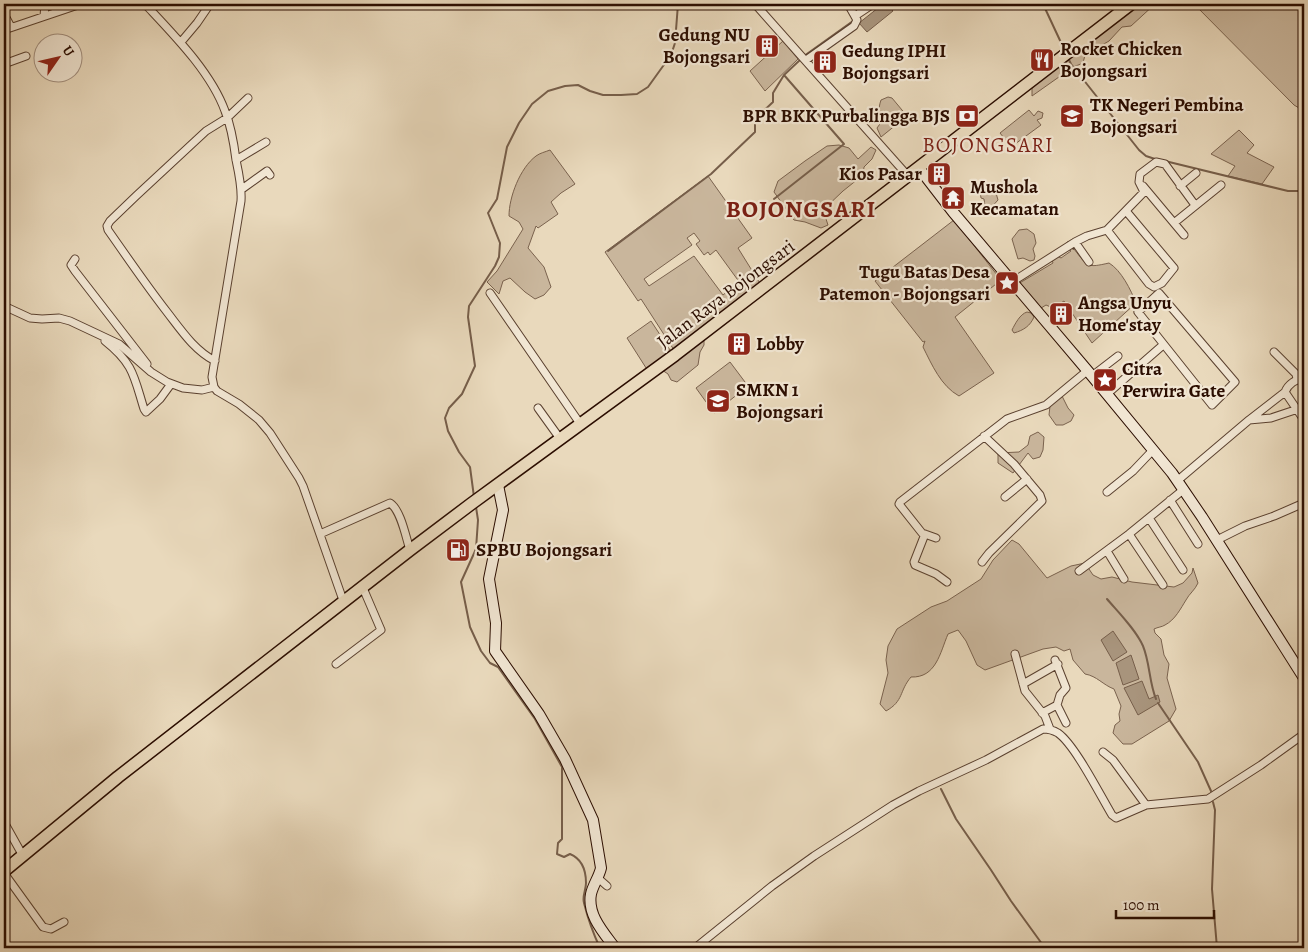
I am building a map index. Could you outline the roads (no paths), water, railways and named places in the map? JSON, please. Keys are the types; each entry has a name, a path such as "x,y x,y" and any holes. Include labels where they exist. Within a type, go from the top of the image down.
{"main road":[{"name":"Jalan Raya Bojongsari","path":"4,872 118,777 410,550 675,356 1131,4"}],"street":[{"path":"44,16 45,4"},
{"path":"4,14 7,28 81,4"},
{"path":"146,4 181,42 211,82 219,96 227,118 242,189 212,377 214,387 259,420 270,433 303,486 344,603"},
{"path":"181,42 210,4"},
{"path":"755,4 908,176"},
{"path":"848,4 856,18"},
{"path":"804,58 854,26 856,18 873,4"},
{"path":"4,64 26,56"},
{"path":"215,361 205,356 189,340 148,287 107,226 110,220 206,131 227,118 248,98"},
{"path":"236,160 266,142"},
{"path":"1012,282 1075,242 1107,230 1144,192 1139,182 1141,172 1156,162 1165,164 1195,205"},
{"path":"919,168 953,212 1107,394 1180,485 1304,678"},
{"path":"242,189 267,171 270,175"},
{"path":"1180,186 1196,173"},
{"path":"1139,182 1184,235"},
{"path":"1174,223 1221,185"},
{"path":"1107,230 1149,284 1154,288 1162,283 1174,268 1126,210"},
{"path":"1075,242 1089,262"},
{"path":"75,259 71,265 151,372"},
{"path":"490,293 581,425"},
{"path":"1159,293 1235,382 1212,405 1163,345 1138,312 1159,293"},
{"path":"4,306 30,318 63,318 119,344 151,372 171,384 182,388 202,390 214,387"},
{"path":"97,335 126,361 136,378 146,412 160,399 171,384"},
{"path":"1107,394 1163,345"},
{"path":"1079,571 1129,534 1170,500 1180,485 1249,420 1301,378 1274,352"},
{"path":"936,538 922,533 899,504 900,502 1007,419 1046,405 1118,356"},
{"path":"1285,392 1304,420"},
{"path":"538,408 561,440"},
{"path":"1249,420 1271,418 1298,409"},
{"path":"982,562 1042,501 1040,495 1014,464 984,436"},
{"path":"1107,492 1133,471 1153,450"},
{"path":"1005,497 1027,479"},
{"path":"498,485 503,510 489,579 496,623 495,651 539,714 572,774 593,820 602,881 591,893 591,908 594,918 615,948"},
{"path":"1170,500 1198,544"},
{"path":"320,534 390,503 401,520 410,550"},
{"path":"1217,540 1245,526 1304,503"},
{"path":"1149,518 1183,570"},
{"path":"925,534 914,562 915,565 936,574 948,582"},
{"path":"1129,534 1163,585"},
{"path":"1106,551 1124,579"},
{"path":"336,664 381,630 363,588"},
{"path":"1015,654 1027,695 1042,713 1050,729"},
{"path":"1023,684 1057,662 1066,688 1060,695 1057,705 1066,723"},
{"path":"1042,713 1057,705"},
{"path":"699,947 772,886 814,856 893,805 986,760 1043,729 1050,729 1059,734 1071,748 1114,818 1146,805 1208,798 1262,766 1304,734"},
{"path":"1103,752 1113,760 1146,805"},
{"path":"4,822 23,856"},
{"path":"4,872 43,927 51,929 64,922"}],"waterway":[{"path":"474,497 470,467 459,452 448,431 445,418 449,408 462,394 475,366 468,317 469,306 499,257 500,243 488,213 497,199 507,147 519,123 532,104 548,91 565,86 578,85 603,95 621,95 637,94 648,87 671,55 675,43 678,4"},
{"path":"1043,4 1064,49"},
{"path":"804,56 853,21"},
{"path":"1068,58 1139,150 1146,156 1155,159"},
{"path":"608,251 711,174 755,132 757,117 773,102 773,93 784,75 801,59"},
{"path":"774,199 844,144 784,75"},
{"path":"1165,161 1288,191 1304,191"},
{"path":"476,507 478,520 476,549 461,582 470,627 481,651 490,663 498,667 535,719 562,767 562,839 558,843 557,854 564,857 570,854 578,859 583,866 586,883 584,903 600,948"},
{"path":"1107,599 1132,628 1143,646 1156,699"},
{"path":"1158,703 1198,762 1211,791"},
{"path":"941,789 956,819 1045,948"},
{"path":"1213,802 1215,810 1212,889 1217,948"}],"place":[{"name":"Gedung NU Bojongsari","path":"767,46"},
{"name":"Rocket Chicken Bojongsari","path":"1042,60"},
{"name":"Gedung IPHI Bojongsari","path":"825,62"},
{"name":"BPR BKK Purbalingga BJS","path":"967,116"},
{"name":"TK Negeri Pembina Bojongsari","path":"1072,116"},
{"name":"Kios Pasar","path":"939,174"},
{"name":"Mushola Kecamatan","path":"953,198"},
{"name":"Tugu Batas Desa Patemon - Bojongsari","path":"1007,283"},
{"name":"Angsa Unyu Home'stay","path":"1061,314"},
{"name":"Lobby","path":"739,344"},
{"name":"Citra Perwira Gate","path":"1105,380"},
{"name":"SMKN 1 Bojongsari","path":"718,401"},
{"name":"SPBU Bojongsari","path":"458,550"}],"district":[{"name":"BOJONGSARI","path":"988,145"},
{"name":"BOJONGSARI","path":"801,209"}]}
